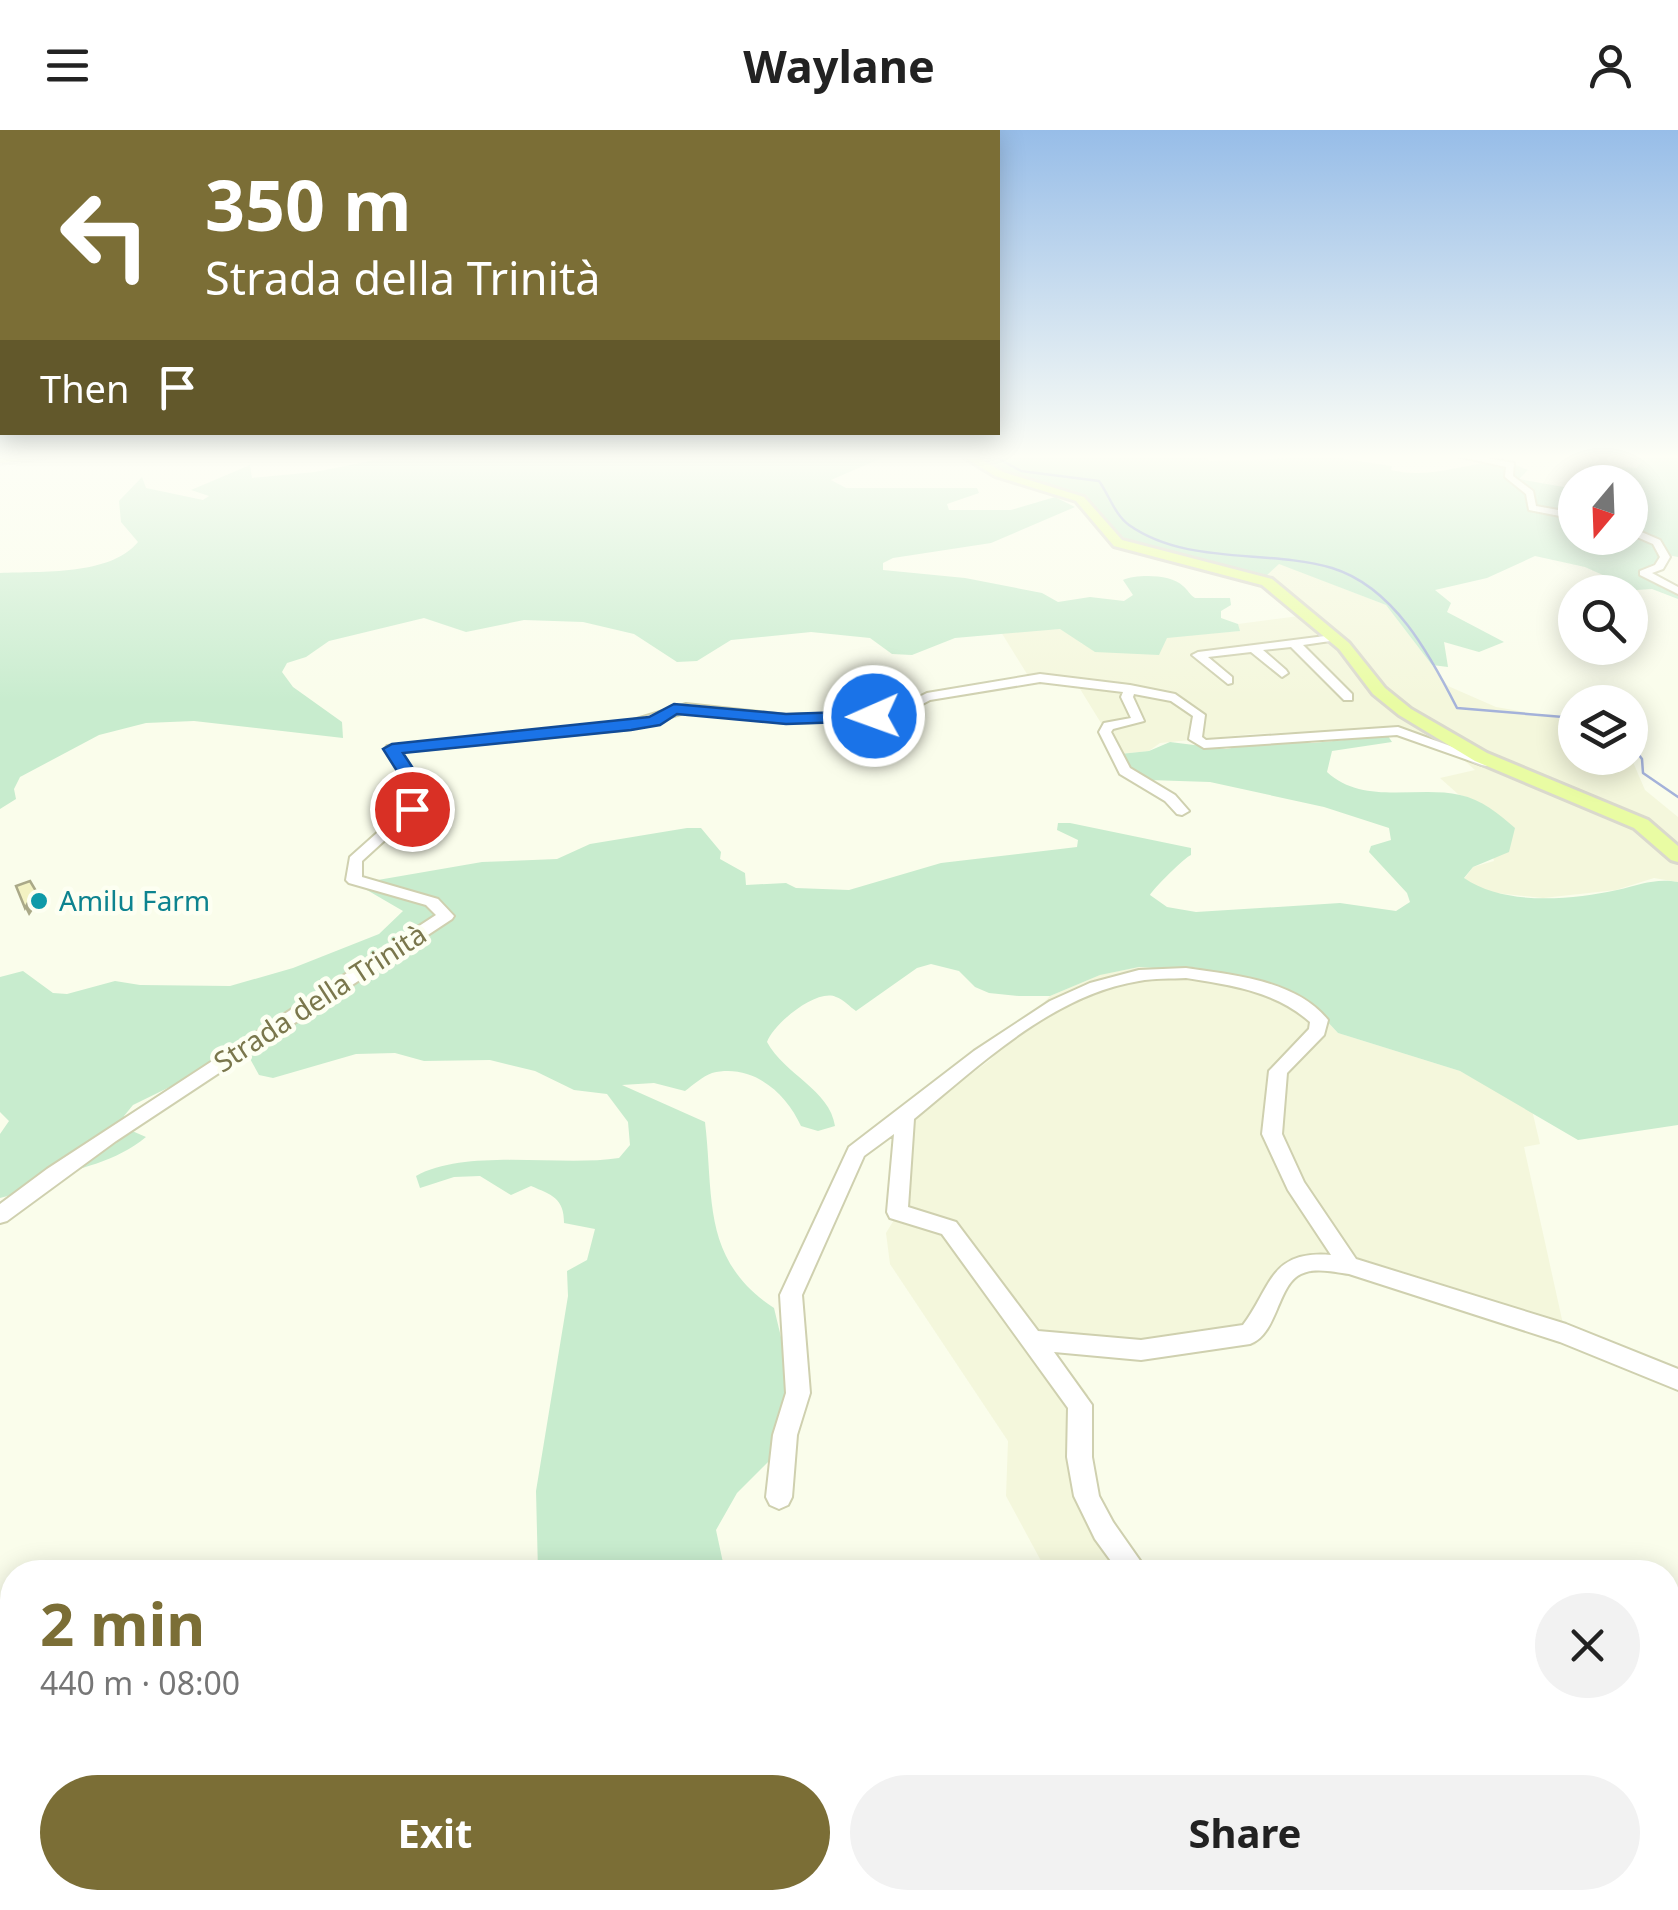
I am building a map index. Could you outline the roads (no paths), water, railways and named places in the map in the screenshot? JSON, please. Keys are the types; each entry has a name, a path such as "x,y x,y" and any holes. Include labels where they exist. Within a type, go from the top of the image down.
{"main road":[{"path":"1113,537 1118,543 1267,582 1333,638 1404,712 1507,768 1641,824 1678,856"}],"street":[{"path":"1648,538 1657,542 1664,557"},
{"path":"1664,557 1678,559"},
{"path":"1664,557 1659,567 1644,573 1678,591"},
{"path":"1228,680 1198,655 1333,638"},
{"path":"1294,644 1348,696"},
{"path":"1254,648 1282,673"},
{"name":"Strada della Trinità","path":"0,1215 131,1118 364,975 446,916 432,902 354,880 355,860 412,809 413,782 392,749 631,725 654,721 674,709 786,719 886,715 927,697 1040,678 1130,689 1193,707 1199,715 1195,739 1204,744 1398,732 1507,768"},
{"path":"1130,689 1127,698 1138,721 1108,726 1105,732 1113,753 1125,772 1173,798 1182,811"},
{"path":"779,1497 785,1435 798,1393 791,1295 856,1152 1042,1008 1092,986 1133,974 1222,978 1266,988 1306,1007 1319,1020 1318,1030 1278,1071 1272,1134 1296,1184 1349,1265"},
{"path":"905,1116 897,1212 949,1228 1080,1405 1077,1459 1094,1520 1125,1560"},
{"path":"1034,1340 1141,1350 1250,1334 1285,1272 1306,1260 1349,1265 1566,1334 1678,1380"}],"waterway":[{"path":"1150,537 1202,552 1307,562 1354,577 1374,590 1408,625 1457,708 1558,717"},
{"path":"1646,775 1678,797"}],"place":[{"name":"Amilu Farm","path":"39,901"}]}
